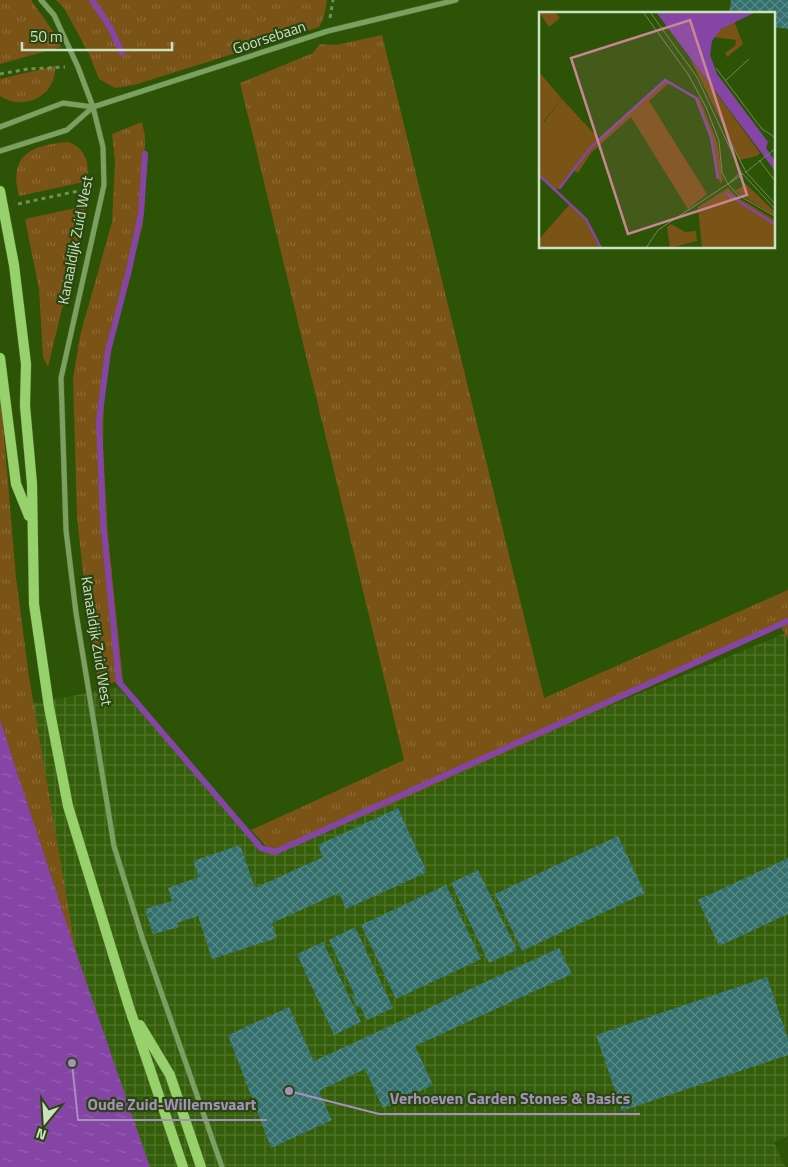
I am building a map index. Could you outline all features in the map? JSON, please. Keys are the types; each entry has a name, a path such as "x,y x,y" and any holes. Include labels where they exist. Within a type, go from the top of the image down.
{"main road":[{"path":"0,191 14,265 26,364 26,406 32,484 34,604 49,707 68,806 129,1006 183,1167"},
{"path":"0,358 16,484 32,523"},
{"path":"129,1006 170,1075 201,1167"}],"street":[{"name":"Kanaaldijk Zuid West","path":"41,0 54,15 78,67 93,107 103,147 104,185 61,378 66,530 74,595 114,846 142,937 222,1167"},
{"name":"Goorsebaan","path":"0,151 67,130 93,107 328,31 456,0"},
{"name":"Goorsebaan","path":"0,127 63,104 93,107"}],"path":[{"path":"0,74 28,69 78,67"},
{"path":"4,207 104,185"}],"shaded area":[{"path":"786,633 788,1136 774,1142 785,1167 131,1167 0,899 0,710 118,687 263,849"}],"green space":[{"path":"0,0 31,0 57,37 61,47 0,64"},
{"path":"56,0 327,0 324,17 319,27 134,85 115,88 99,79 89,54 64,8"},
{"path":"382,35 544,698 788,590 788,639 781,627 383,808 288,847 268,848 251,830 404,760 240,83 313,53 320,44 336,45"},
{"path":"55,66 51,86 37,98 19,102 9,101 0,96 0,79"},
{"path":"142,122 145,136 143,224 114,331 104,398 103,446 108,536 123,681 99,685 87,611 77,516 73,378 80,336 112,222 115,163 112,134"},
{"path":"68,142 83,152 87,162 88,181 19,196 16,182 17,171 20,162 26,155 43,146"},
{"path":"85,206 84,218 48,367 43,357 39,289 25,219"},
{"path":"0,387 16,578 29,677 76,952 0,720"}],"water":[{"path":"0,720 76,952 150,1167 0,1167"}],"building":[{"path":"731,0 788,0 788,29 776,27 776,12 729,12"},
{"path":"398,808 427,872 346,909 339,893 272,923 277,938 212,959 198,916 177,923 179,927 153,934 145,909 172,901 168,888 199,877 193,861 240,845 255,888 323,857 318,845"},
{"path":"618,836 645,893 522,951 495,894"},
{"path":"788,858 788,914 719,946 698,900"},
{"path":"478,870 517,950 489,963 451,883"},
{"path":"446,885 481,959 396,999 361,925"},
{"path":"355,927 393,1008 367,1020 360,1006 357,1007 352,997 355,996 329,940"},
{"path":"323,942 361,1022 334,1035 297,954"},
{"path":"559,948 572,974 415,1046 433,1085 383,1108 365,1069 319,1091 332,1120 271,1148 228,1035 289,1007 314,1061"},
{"path":"767,977 788,1039 788,1055 622,1111 596,1035"}],"waterway":[{"path":"92,0 110,27 122,53"},
{"path":"145,154 141,214 108,351 99,420 103,522 119,682 261,848 275,852 788,621"}],"place":[{"name":"Oude Zuid-Willemsvaart","path":"72,1063"},
{"name":"Verhoeven Garden Stones & Basics","path":"289,1091"}]}
